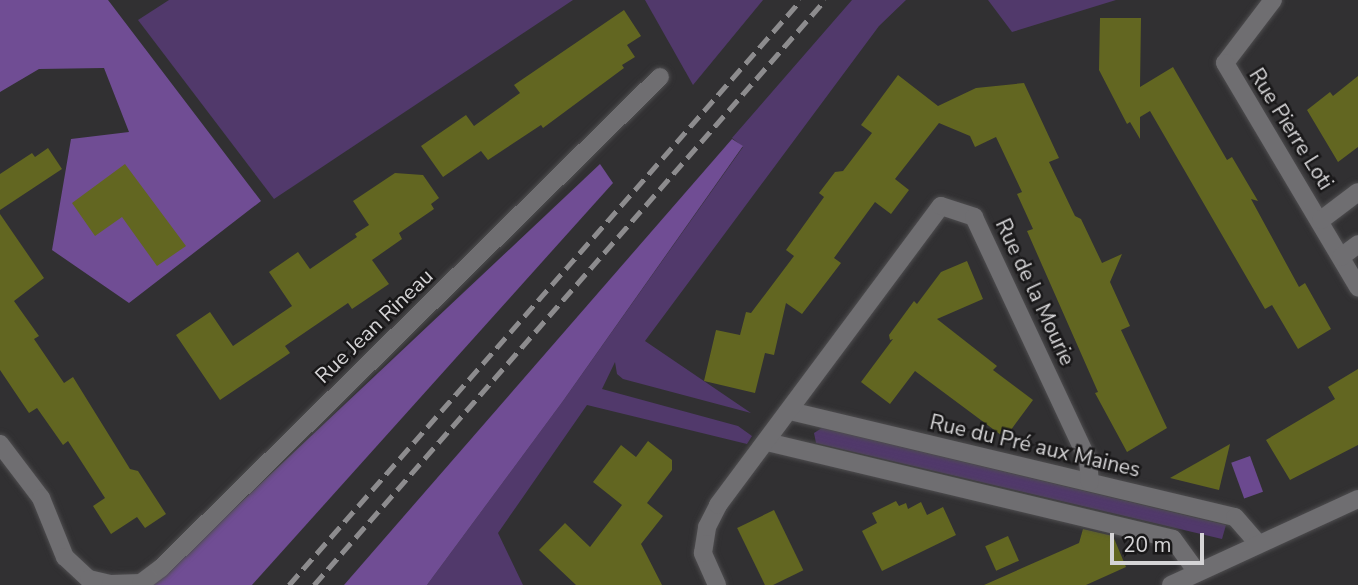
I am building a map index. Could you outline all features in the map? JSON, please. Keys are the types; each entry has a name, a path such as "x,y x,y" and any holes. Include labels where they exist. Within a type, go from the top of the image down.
{"street":[{"name":"Rue Pierre Loti","path":"1273,0 1224,62 1321,220 1358,287"},
{"name":"Rue Jean Rineau","path":"111,584 141,583 160,568 660,77"},
{"path":"1321,220 1358,192"},
{"name":"Rue de la Mourie","path":"717,585 703,554 706,527 718,505 942,206 974,217 1088,460 1090,482"},
{"path":"1340,257 1358,244"},
{"name":"Rue du Pré aux Maines","path":"790,411 1235,517 1258,543"},
{"path":"771,436 1173,539 1197,572"},
{"path":"0,444 41,498 65,557 89,579 111,584"},
{"path":"1171,585 1358,499"}],"shaded area":[{"path":"0,0 108,0 261,201 129,303 52,250 71,139 129,132 104,68 39,69 0,92"},
{"path":"169,0 573,0 274,199 138,20"},
{"path":"645,0 763,0 693,85"},
{"path":"852,0 906,0 879,26 645,341 751,413 623,379 617,374 615,362 602,389 738,426 752,436 747,444 587,405 498,533 523,585 427,585 563,401 743,147 732,138"},
{"path":"988,0 1116,0 1012,32"},
{"path":"732,139 743,146 563,401 427,585 344,585"},
{"path":"600,164 613,183 252,585 153,585"},
{"path":"822,428 1226,525 1222,539 816,443 814,433"},
{"path":"1250,456 1263,492 1244,499 1231,463"}],"building":[{"path":"624,10 641,36 627,45 635,57 622,65 624,68 543,128 541,125 488,160 481,151 443,177 421,146 466,115 474,126 520,93 514,85"},
{"path":"1100,18 1141,18 1140,87 1173,67 1227,160 1232,157 1258,201 1251,199 1299,287 1305,283 1331,329 1298,349 1272,305 1265,309 1150,111 1140,117 1140,139 1130,122 1127,124 1099,70"},
{"path":"898,75 938,106 976,88 1024,83 1059,158 1049,162 1075,216 1081,219 1102,263 1122,254 1110,282 1130,326 1121,330 1167,428 1127,452 1095,393 1098,392 1027,231 1033,229 1017,194 1022,192 996,137 975,147 970,136 939,123 895,179 909,190 891,214 875,202 834,258 841,263 802,314 786,303 774,355 765,353 755,393 704,381 716,330 740,335 746,312 751,313 794,256 786,250 824,197 819,193 835,172 843,171 872,133 861,125"},
{"path":"1358,76 1358,147 1338,162 1307,110 1330,92 1333,96"},
{"path":"48,148 62,169 0,210 0,174 32,153 35,157"},
{"path":"125,164 186,246 157,266 122,217 95,236 72,203"},
{"path":"395,173 423,175 439,198 431,204 434,209 399,233 402,239 372,260 389,284 352,309 348,303 285,346 290,353 220,400 176,335 210,312 233,346 292,306 269,272 298,252 310,269 357,237 355,234 369,225 353,201"},
{"path":"0,214 44,278 14,301 39,336 34,339 64,383 73,377 130,469 138,471 166,514 145,528 137,517 111,534 93,506 105,498 68,441 63,445 37,408 29,413 0,370"},
{"path":"967,261 983,299 937,319 997,366 993,370 1033,400 1005,438 915,371 890,404 861,382 893,339 890,340 889,335 914,301 917,304 941,272"},
{"path":"1358,369 1358,445 1290,480 1266,440 1335,399 1328,387"},
{"path":"648,441 672,460 672,470 647,503 663,516 641,544 662,585 576,585 539,550 565,523 590,547 622,505 593,482 621,445 636,457"},
{"path":"1230,444 1219,490 1170,478"},
{"path":"896,501 899,506 906,503 908,509 921,502 927,515 943,507 956,535 882,571 862,531 877,523 872,513"},
{"path":"774,510 803,570 773,585 765,585 737,528"},
{"path":"1083,529 1113,536 1126,567 1086,585 984,585 1079,543"},
{"path":"1008,536 1019,561 996,571 985,546"}],"railway":[{"path":"289,585 801,0"},
{"path":"314,585 825,0"}]}
